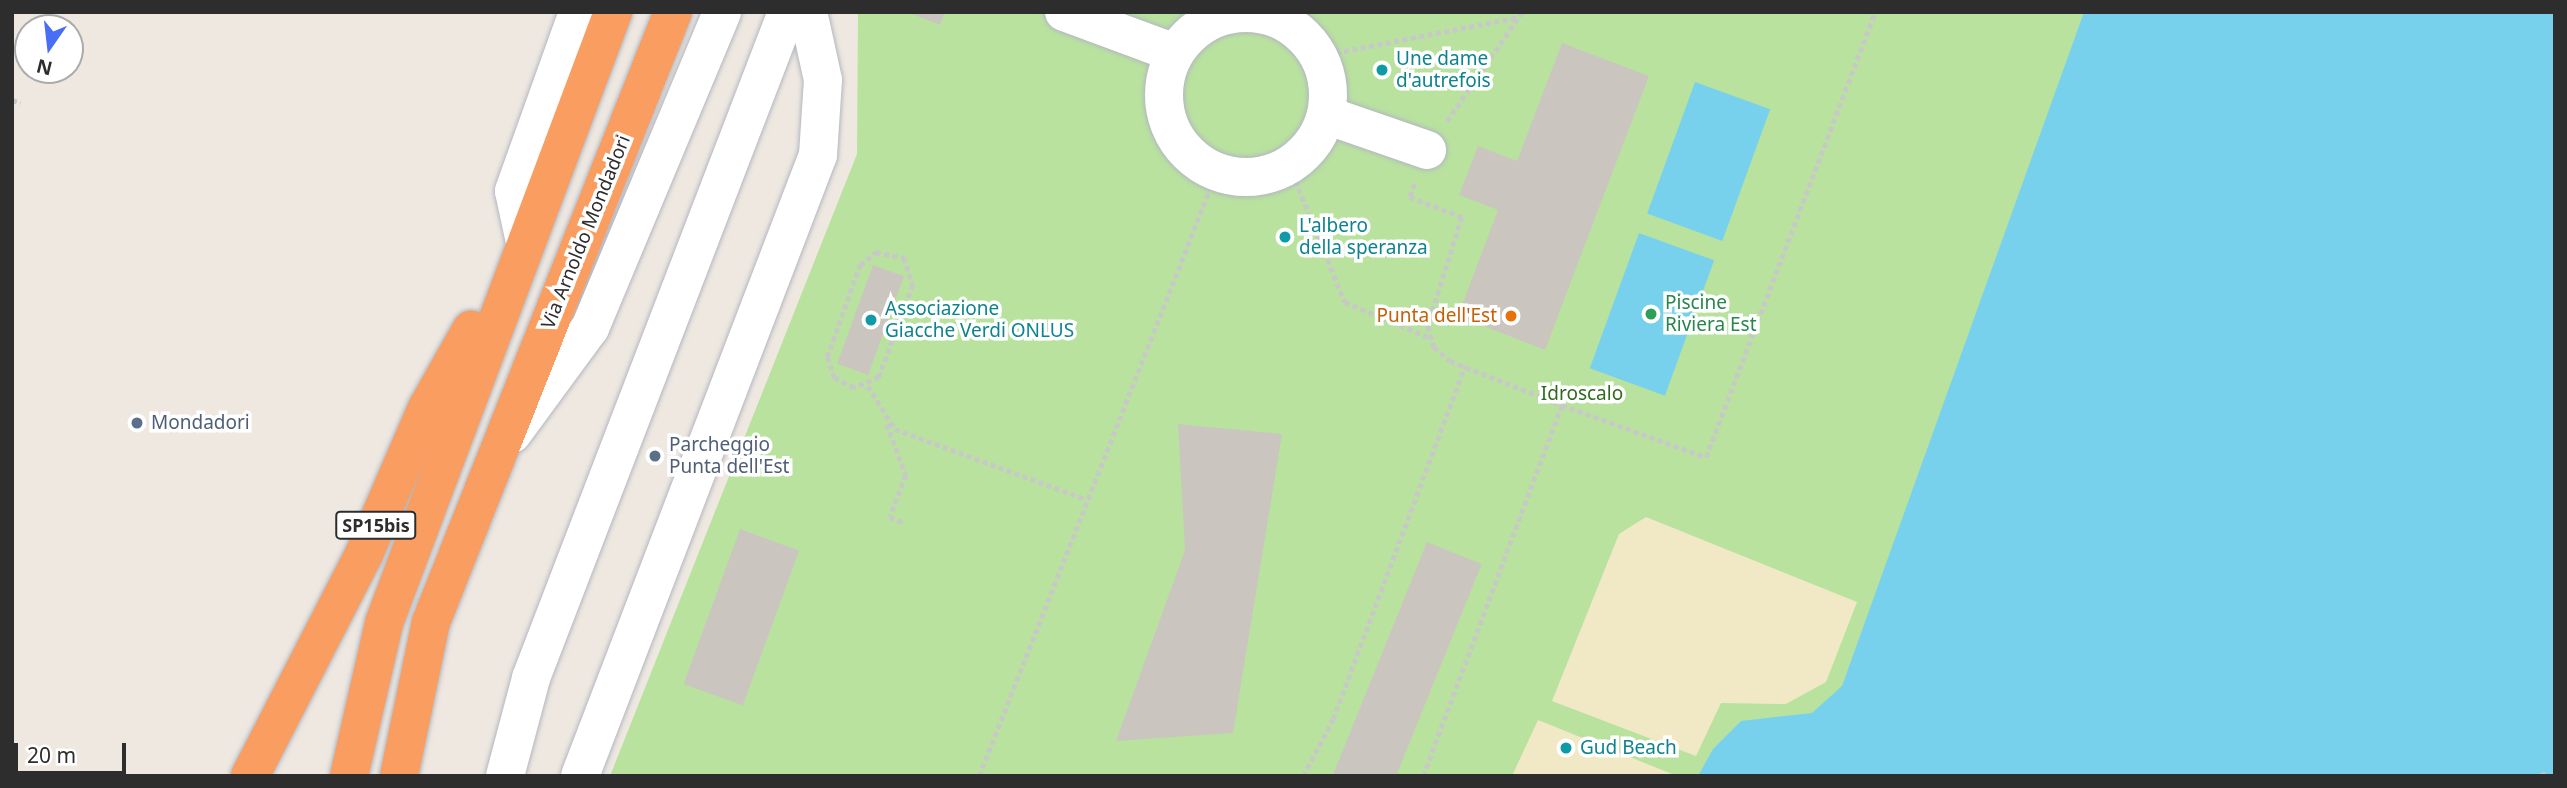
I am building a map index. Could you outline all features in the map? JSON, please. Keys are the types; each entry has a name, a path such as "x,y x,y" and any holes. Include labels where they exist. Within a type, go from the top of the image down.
{"highway":[{"name":"SP15bis","path":"349,776 373,654 613,12"},
{"name":"Via Arnoldo Mondadori","path":"399,776 431,622 673,12"},
{"name":"SP15bis","path":"250,776 364,554 427,408 484,307 511,280"}],"street":[{"path":"525,242 514,191 578,12"},
{"path":"499,453 590,328 722,12"},
{"path":"505,776 531,678 787,12"},
{"path":"580,776 818,155 823,87 808,12"},
{"path":"1064,12 1137,24 1175,53"},
{"path":"1255,13 1278,15 1319,56 1326,75 1326,115 1312,143 1289,164 1266,174 1217,171 1193,157 1165,108 1175,53 1209,21 1255,13"},
{"path":"1326,115 1427,150"}],"path":[{"path":"1289,164 1345,302 1428,337 1441,355 1465,366 1562,405 1706,457 1875,12"},
{"path":"1319,56 1520,14"},
{"path":"1428,337 1462,217 1410,197 1427,150 1520,14"},
{"path":"12,100 21,103"},
{"path":"979,776 1085,499 1217,171"},
{"path":"876,252 891,252 909,264 913,285 883,370 868,386 840,382 827,358 860,265 876,252"},
{"path":"1303,776 1334,719 1465,366"},
{"path":"868,386 887,423 906,475 890,517 905,523"},
{"path":"1423,776 1562,405"},
{"path":"887,423 1085,499"}],"green space":[{"name":"Idroscalo","path":"858,12 2555,12 2555,776 610,776 857,154"}],"sand":[{"path":"1646,517 1857,602 1826,682 1786,704 1721,703 1696,756 1552,701 1619,534"},
{"name":"Gud Beach","path":"1538,720 1677,776 1512,776"}],"water":[{"path":"2084,12 2555,12 2555,776 1698,776 1713,749 1741,721 1812,713 1842,686"},
{"name":"Piscine Riviera Est","path":"1695,82 1770,109 1722,241 1647,214"},
{"name":"Piscine Riviera Est","path":"1639,233 1714,260 1665,396 1590,368"}],"building":[{"path":"907,12 945,12 940,25"},
{"path":"1562,43 1649,76 1545,350 1458,316 1498,210 1459,195 1478,146 1517,161"},
{"name":"Associazione Giacche Verdi ONLUS","path":"873,265 904,276 868,375 837,364"},
{"path":"1178,424 1282,434 1233,733 1116,741 1185,550"},
{"path":"740,529 799,551 743,706 684,684"},
{"path":"1427,542 1482,564 1396,776 1333,776"}],"place":[{"name":"Une dame d'autrefois","path":"1382,70"},
{"name":"L'albero della speranza","path":"1285,237"},
{"name":"Piscine Riviera Est","path":"1651,314"},
{"name":"Punta dell'Est","path":"1511,316"},
{"name":"Associazione Giacche Verdi ONLUS","path":"871,320"},
{"name":"Mondadori","path":"137,423"},
{"name":"Parcheggio Punta dell'Est","path":"655,456"},
{"name":"Gud Beach","path":"1566,748"}]}
